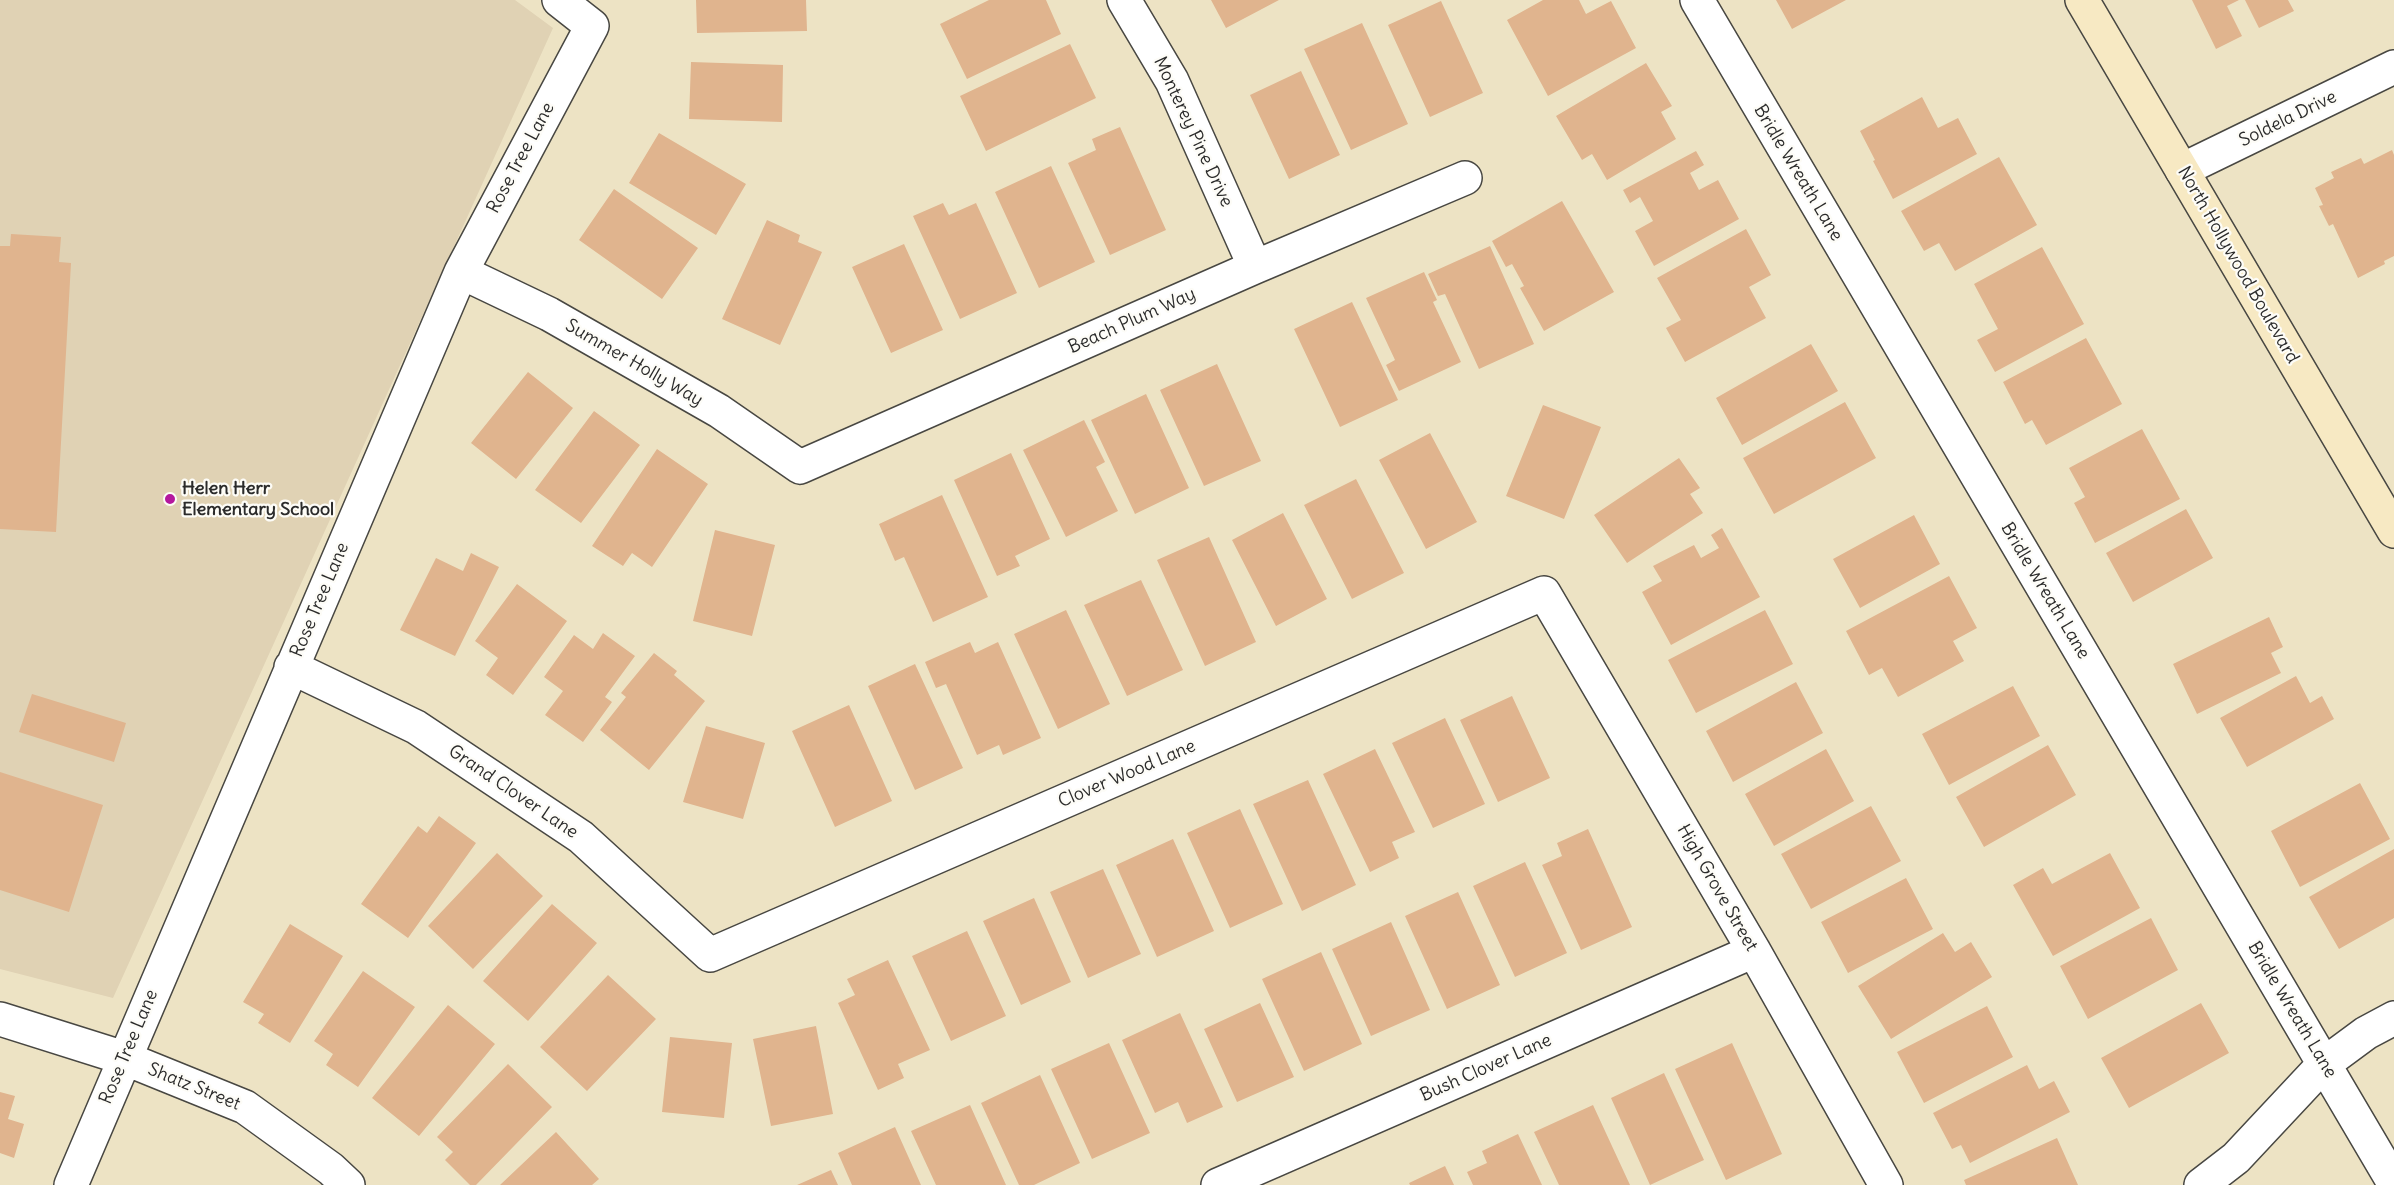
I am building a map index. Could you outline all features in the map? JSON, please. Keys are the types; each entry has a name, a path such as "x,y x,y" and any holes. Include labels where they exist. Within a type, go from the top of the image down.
{"main road":[{"name":"North Hollywood Boulevard","path":"2082,0 2394,531"}],"street":[{"name":"Rose Tree Lane","path":"71,1185 460,272 592,26 559,0"},
{"name":"Monterey Pine Drive","path":"1124,0 1172,81 1255,267"},
{"name":"Bridle Wreath Lane","path":"1696,0 2394,1183"},
{"name":"Soldela Drive","path":"2182,170 2394,67"},
{"name":"Beach Plum Way","path":"800,467 1465,177"},
{"name":"Summer Holly Way","path":"460,272 549,314 719,411 800,467"},
{"name":"High Grove Street","path":"1544,593 1754,951 1886,1185"},
{"name":"Clover Wood Lane","path":"710,955 1544,593"},
{"name":"Grand Clover Lane","path":"291,667 416,727 580,837 710,955"},
{"name":"Bush Clover Lane","path":"1218,1185 1754,951"},
{"path":"2201,1185 2236,1158 2324,1064 2366,1033 2394,1017"},
{"name":"Shatz Street","path":"0,1019 124,1058 245,1107 348,1185"}],"shaded area":[{"name":"Helen Herr Elementary School","path":"0,0 515,0 553,28 113,998 0,969"}],"building":[{"path":"696,0 806,0 807,31 697,33"},
{"path":"989,0 1046,0 1061,34 967,79 940,24"},
{"path":"1211,0 1279,0 1226,28"},
{"path":"1543,0 1579,0 1586,14 1611,1 1636,48 1548,96 1507,20"},
{"path":"1776,0 1846,0 1792,29"},
{"path":"2192,0 2239,0 2227,6 2242,36 2216,49"},
{"path":"2245,0 2288,0 2294,11 2259,28"},
{"path":"1441,1 1483,93 1430,117 1388,25"},
{"path":"1362,23 1408,124 1351,150 1304,49"},
{"path":"1070,44 1096,98 986,151 960,96"},
{"path":"691,62 783,65 782,122 689,119"},
{"path":"1646,63 1672,106 1661,112 1676,139 1607,180 1592,154 1582,160 1556,116"},
{"path":"1301,71 1340,155 1289,179 1250,95"},
{"path":"1922,97 1938,128 1958,118 1977,154 1893,199 1860,131"},
{"path":"1120,127 1166,230 1110,255 1068,163 1096,150 1092,139"},
{"path":"659,133 746,184 716,235 629,183"},
{"path":"2392,150 2394,155 2394,256 2384,261 2385,264 2358,278 2333,224 2329,226 2319,206 2323,205 2315,188 2334,178 2331,172 2361,158 2364,164"},
{"path":"1696,151 1704,165 1690,173 1699,190 1718,180 1739,219 1654,266 1635,231 1653,221 1640,197 1630,203 1623,190"},
{"path":"1999,157 2037,225 1955,271 1939,243 1924,251 1901,211"},
{"path":"1051,166 1095,262 1039,288 995,192"},
{"path":"614,189 698,248 662,299 579,240"},
{"path":"1562,201 1614,292 1544,331 1520,288 1524,286 1512,264 1506,267 1492,241"},
{"path":"943,203 949,215 976,203 1017,293 960,319 913,216"},
{"path":"767,220 800,235 798,242 822,252 780,345 722,319"},
{"path":"1746,229 1771,275 1749,287 1766,318 1685,362 1666,328 1681,320 1657,278"},
{"path":"11,234 61,237 59,262 71,263 56,532 0,529 0,246 10,246"},
{"path":"904,244 943,330 891,353 852,267"},
{"path":"1490,246 1534,344 1479,369 1445,294 1438,296 1428,274"},
{"path":"2042,247 2084,324 1995,372 1977,340 1998,329 1974,284"},
{"path":"1424,272 1437,300 1433,302 1461,362 1399,391 1386,365 1395,360 1366,298"},
{"path":"1352,302 1398,400 1340,427 1294,329"},
{"path":"2086,338 2122,404 2046,445 2032,420 2025,424 2003,382"},
{"path":"1811,344 1838,391 1742,445 1716,398"},
{"path":"1217,364 1261,461 1204,486 1160,390"},
{"path":"528,372 573,408 516,479 471,443"},
{"path":"1146,394 1189,488 1135,514 1091,420"},
{"path":"1845,402 1876,458 1774,514 1743,458"},
{"path":"1543,405 1601,427 1564,519 1506,496"},
{"path":"594,411 640,445 581,523 535,490"},
{"path":"1084,420 1105,462 1096,467 1118,511 1066,537 1023,450"},
{"path":"2142,429 2180,499 2095,543 2074,503 2085,497 2069,468"},
{"path":"1430,433 1477,522 1426,549 1379,460"},
{"path":"657,449 708,484 652,567 632,553 623,566 592,546"},
{"path":"1011,453 1050,539 1015,556 1020,566 997,576 954,480"},
{"path":"1679,458 1700,488 1690,494 1703,513 1627,563 1594,515"},
{"path":"1356,479 1404,573 1352,599 1304,505"},
{"path":"942,495 988,597 933,622 904,557 895,561 879,524"},
{"path":"2186,509 2213,558 2133,602 2106,553"},
{"path":"1283,513 1327,599 1276,626 1232,540"},
{"path":"1914,515 1940,564 1860,608 1833,559"},
{"path":"1722,528 1760,597 1671,645 1642,592 1662,581 1653,566 1694,545 1701,558 1719,548 1711,535"},
{"path":"715,530 775,545 752,636 693,621"},
{"path":"1209,537 1256,642 1205,666 1157,560"},
{"path":"471,553 499,567 455,656 400,630 436,558 463,571"},
{"path":"1949,576 1977,628 1953,641 1964,661 1898,697 1882,668 1869,675 1846,631"},
{"path":"1141,580 1183,670 1127,696 1084,605"},
{"path":"517,584 567,621 513,695 486,675 498,658 475,641"},
{"path":"1066,610 1110,704 1058,729 1014,634"},
{"path":"1765,610 1793,664 1696,713 1668,660"},
{"path":"2269,617 2283,647 2271,653 2281,673 2197,714 2173,664"},
{"path":"603,633 635,656 605,697 612,702 583,742 545,715 563,691 544,677 574,635 593,649"},
{"path":"970,642 975,653 998,642 1041,738 1003,755 999,745 977,755 946,684 936,688 925,662"},
{"path":"654,653 677,671 674,675 705,701 649,770 600,730 626,697 621,693"},
{"path":"915,664 963,768 915,790 868,686"},
{"path":"2296,676 2310,703 2322,696 2334,719 2247,767 2220,718"},
{"path":"1796,682 1823,733 1733,782 1706,731"},
{"path":"2013,686 2040,736 1949,785 1922,734"},
{"path":"32,694 126,723 114,762 19,732"},
{"path":"1512,696 1550,778 1498,802 1460,720"},
{"path":"849,705 892,801 835,827 792,731"},
{"path":"1445,718 1485,804 1433,828 1392,743"},
{"path":"706,726 765,743 743,819 683,802"},
{"path":"2048,745 2076,795 1984,847 1956,797"},
{"path":"1375,749 1415,832 1392,842 1399,858 1370,872 1323,774"},
{"path":"1826,749 1854,801 1774,846 1745,794"},
{"path":"0,772 103,805 69,912 0,890"},
{"path":"1308,780 1356,885 1302,911 1253,804"},
{"path":"2360,783 2390,839 2300,887 2271,831"},
{"path":"1871,806 1901,861 1811,909 1781,854"},
{"path":"1240,809 1283,904 1230,928 1187,833"},
{"path":"439,816 476,843 408,938 361,904 418,826 427,833"},
{"path":"1588,829 1632,927 1581,950 1542,865 1562,856 1557,843"},
{"path":"1173,839 1214,931 1157,957 1116,865"},
{"path":"2394,849 2394,918 2339,949 2309,897"},
{"path":"497,853 543,896 473,969 428,926"},
{"path":"2110,853 2140,908 2053,956 2013,885 2043,868 2052,884"},
{"path":"1525,862 1567,953 1515,977 1473,886"},
{"path":"1103,869 1141,954 1088,978 1050,892"},
{"path":"1906,878 1933,929 1848,973 1821,922"},
{"path":"1458,892 1500,985 1447,1009 1405,916"},
{"path":"1034,898 1071,982 1021,1005 983,921"},
{"path":"552,904 597,943 528,1021 483,981"},
{"path":"2151,918 2178,970 2088,1019 2060,966"},
{"path":"1391,922 1430,1010 1371,1036 1332,949"},
{"path":"290,924 343,956 290,1043 258,1023 264,1014 243,1002"},
{"path":"967,931 1006,1016 951,1041 912,956"},
{"path":"1943,933 1955,952 1971,942 1992,977 1891,1039 1858,986"},
{"path":"1321,952 1362,1044 1304,1071 1262,979"},
{"path":"888,960 930,1050 898,1064 904,1078 878,1090 838,1003 855,995 847,979"},
{"path":"363,971 415,1007 358,1087 326,1065 333,1054 314,1041"},
{"path":"608,975 656,1019 587,1091 540,1047"},
{"path":"1260,1003 1294,1077 1237,1102 1204,1029"},
{"path":"2201,1003 2229,1053 2129,1108 2101,1058"},
{"path":"448,1005 495,1044 419,1136 372,1098"},
{"path":"1987,1006 2013,1057 1924,1103 1897,1052"},
{"path":"1180,1013 1223,1107 1187,1123 1178,1102 1155,1113 1122,1040"},
{"path":"816,1026 833,1114 771,1126 753,1039"},
{"path":"670,1037 732,1043 724,1118 662,1112"},
{"path":"1109,1043 1150,1133 1092,1159 1051,1069"},
{"path":"1732,1043 1782,1154 1726,1180 1675,1069"},
{"path":"508,1064 552,1107 476,1185 470,1185 445,1160 453,1152 437,1137"},
{"path":"2027,1065 2039,1089 2054,1081 2070,1112 1970,1163 1961,1145 1952,1149 1933,1113"},
{"path":"1664,1073 1704,1160 1650,1185 1611,1098"},
{"path":"1040,1075 1080,1163 1034,1185 1019,1185 981,1103"},
{"path":"0,1092 15,1096 8,1119 24,1124 14,1158 0,1153"},
{"path":"970,1105 1006,1185 936,1185 911,1131"},
{"path":"1593,1105 1630,1185 1559,1185 1534,1132"},
{"path":"895,1127 921,1185 852,1185 838,1153"},
{"path":"556,1132 599,1179 592,1185 500,1185"},
{"path":"1518,1134 1542,1185 1473,1185 1467,1172 1487,1163 1482,1151"},
{"path":"2057,1138 2078,1185 1966,1185 1964,1180"},
{"path":"1445,1166 1454,1185 1410,1185 1409,1183"},
{"path":"831,1170 838,1185 797,1185"}],"place":[{"name":"Helen Herr Elementary School","path":"170,499"}]}
